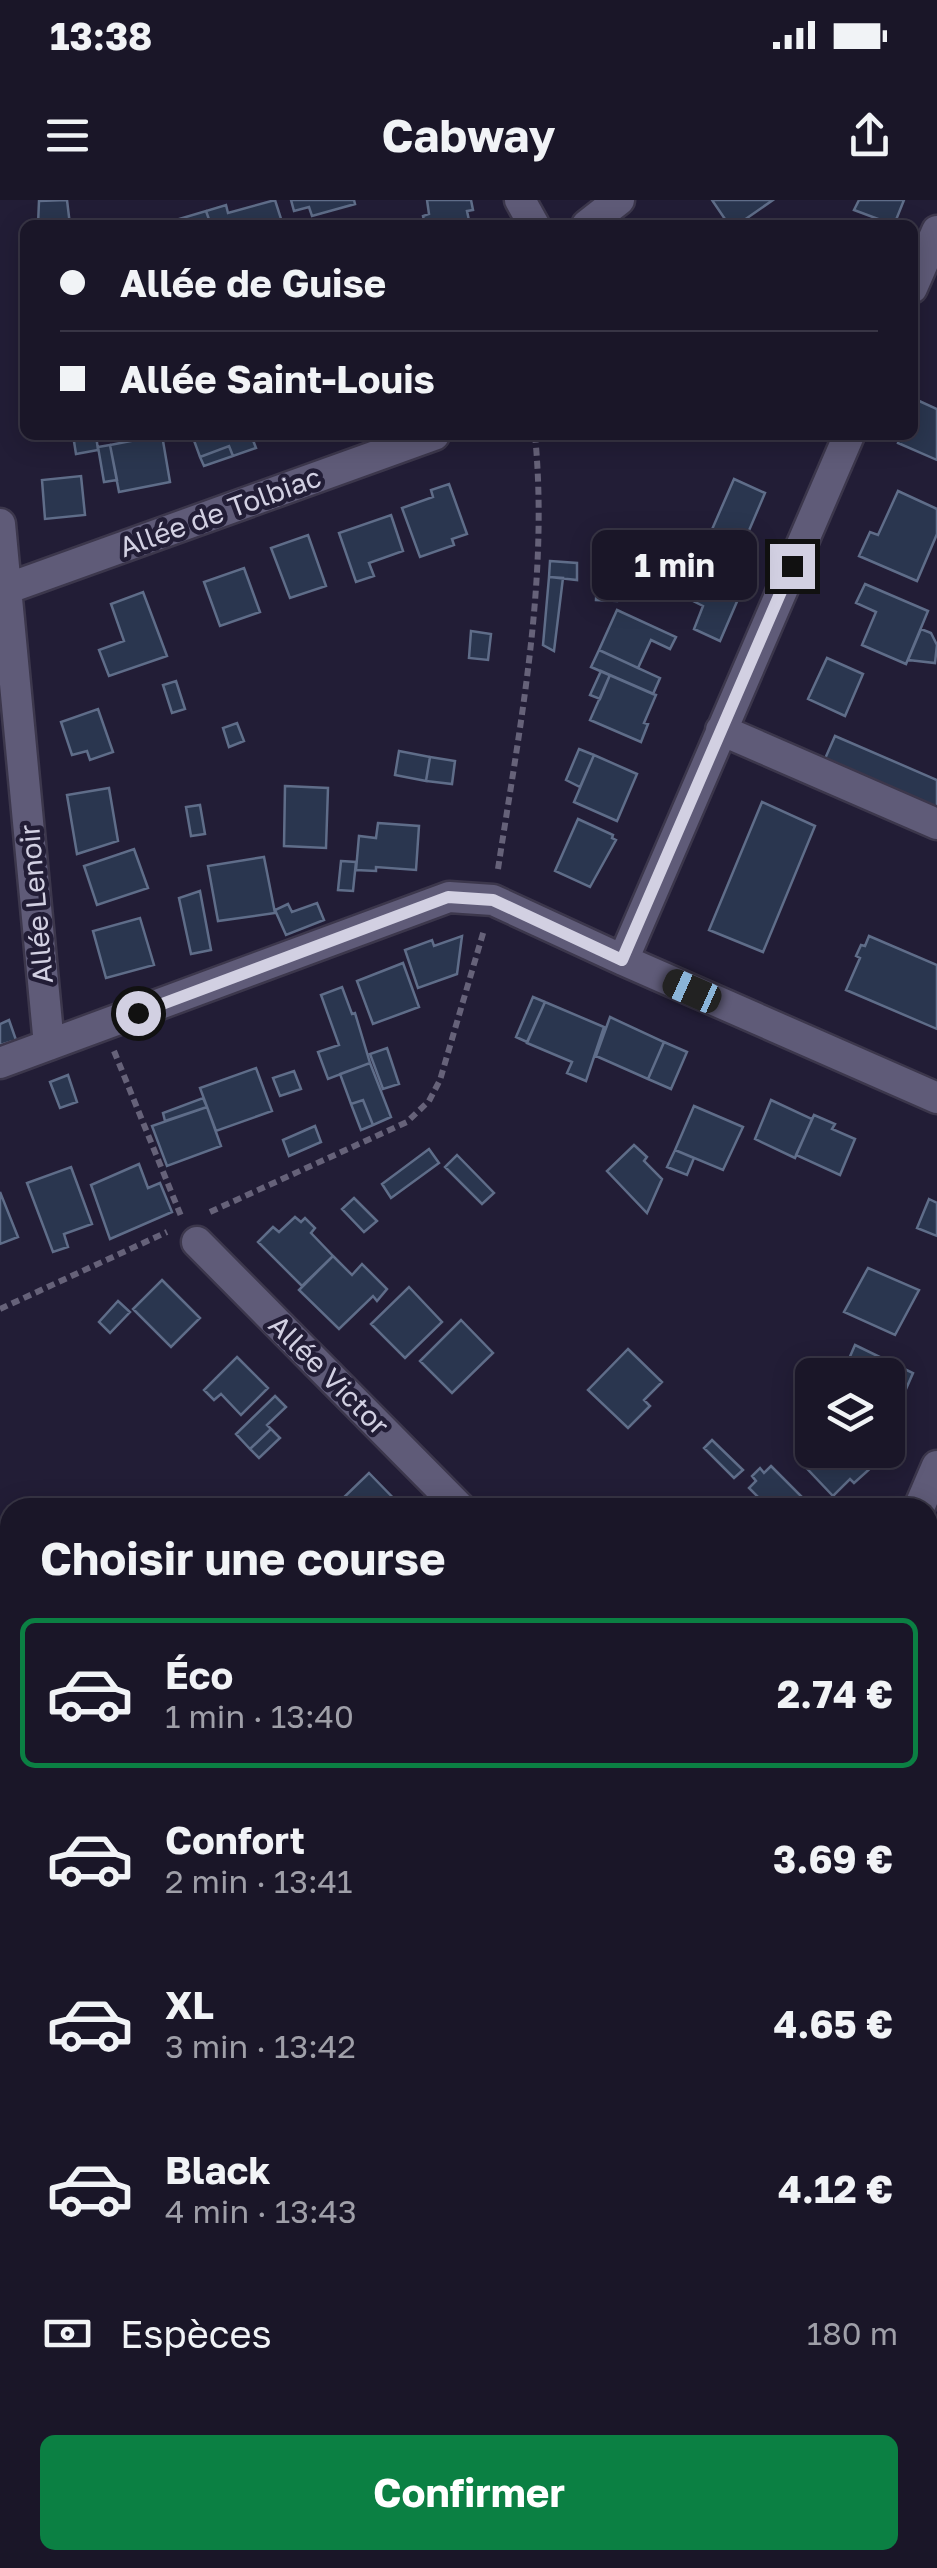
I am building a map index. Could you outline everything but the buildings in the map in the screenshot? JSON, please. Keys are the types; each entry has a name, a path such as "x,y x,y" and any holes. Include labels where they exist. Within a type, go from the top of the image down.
{"street":[{"path":"592,220 618,200"},
{"path":"918,274 937,231"},
{"name":"Allée de Tolbiac","path":"6,590 420,440"},
{"path":"622,960 847,440"},
{"name":"Allée Lenoir","path":"0,524 49,1045"},
{"path":"722,730 937,824"},
{"path":"0,1063 448,897 493,900 937,1098"},
{"name":"Allée Victor","path":"194,1228 450,1498"},
{"path":"923,1498 937,1466"}],"path":[{"path":"0,1309 194,1228 407,1122 428,1101 440,1080 493,900 533,642 540,485 536,440"},
{"path":"104,1026 175,1203"}],"route":[{"path":"138,1013 448,897 493,900 622,960 792,566"}]}
